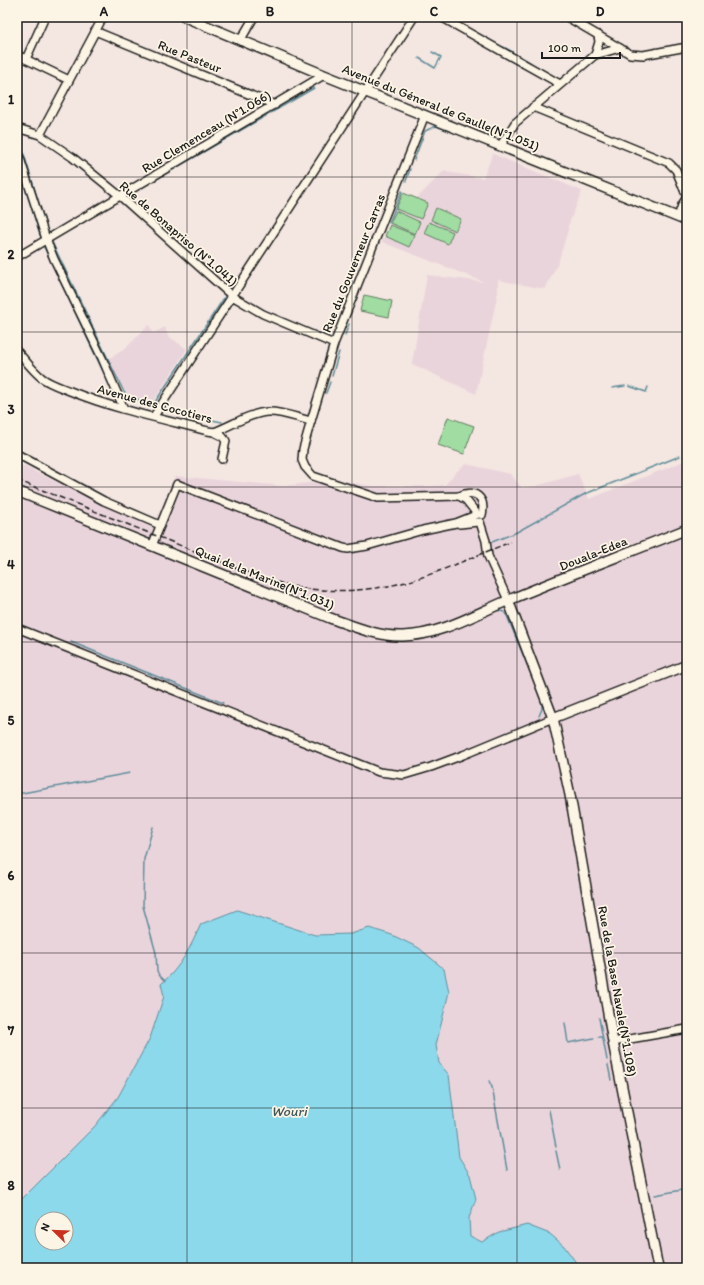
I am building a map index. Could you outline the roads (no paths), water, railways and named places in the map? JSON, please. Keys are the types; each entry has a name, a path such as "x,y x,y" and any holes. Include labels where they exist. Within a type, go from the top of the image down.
{"main road":[{"name":"Avenue du Géneral de Gaulle(N°1.051)","path":"186,17 324,75 683,219"},
{"name":"Quai de la Marine(N°1.031)","path":"18,492 330,618 361,629 389,636 404,636 436,630 508,600"},
{"name":"Douala-Edea","path":"508,600 687,529"},
{"path":"508,600 553,718 687,665"},
{"name":"Rue de la Base Navale(N°1.108)","path":"553,718 570,795 613,1042 658,1268"}],"street":[{"path":"26,59 45,17"},
{"path":"40,135 103,17"},
{"path":"240,40 254,17"},
{"path":"154,416 414,17"},
{"path":"441,17 560,84"},
{"path":"568,17 630,54 643,55 687,47"},
{"name":"Rue Pasteur","path":"95,31 275,105"},
{"path":"595,55 599,42 598,35"},
{"path":"501,146 515,123 533,106 595,55 620,48"},
{"path":"17,55 69,80"},
{"name":"Rue Clemenceau (N°1.066)","path":"17,257 324,75"},
{"path":"533,106 670,163 676,170 687,197 682,204 683,219"},
{"name":"Rue du Gouverneur Carras","path":"425,115 334,344 303,449 302,460 305,467 313,476 378,498 459,496 469,492 478,496 482,504 479,518"},
{"name":"Rue de Bonapriso (N°1.041)","path":"17,128 40,135 72,157 120,196 232,296 263,314 334,344"},
{"path":"17,149 46,239 124,409"},
{"name":"Avenue des Cocotiers","path":"17,351 42,378 50,383 93,400 214,432 258,413 277,412 311,421"},
{"path":"214,432 222,436 226,441 222,460"},
{"path":"17,454 104,501 160,524"},
{"path":"152,546 177,484 348,549 367,546 423,530 479,518"},
{"path":"459,496 466,500 479,518 486,541 488,556 508,600"},
{"path":"17,628 379,772 404,775 463,755 553,718"},
{"path":"613,1042 687,1029"}],"water":[{"name":"Wouri","path":"237,910 315,935 351,934 369,928 392,935 419,948 444,969 449,992 436,1045 439,1063 449,1075 459,1157 470,1175 476,1199 469,1218 470,1236 482,1242 499,1232 527,1225 550,1234 564,1246 580,1268 17,1268 17,1204 95,1126 118,1097 150,1038 164,996 161,984 180,964 201,924"}],"waterway":[{"path":"503,47 511,51"},
{"path":"511,51 515,54"},
{"path":"669,54 685,51"},
{"path":"419,58 435,68 441,57 432,52"},
{"path":"646,58 660,56"},
{"path":"523,58 531,63"},
{"path":"129,195 314,88"},
{"path":"414,160 425,131 436,126 458,134"},
{"path":"24,133 19,138 45,223"},
{"path":"17,162 20,172"},
{"path":"406,181 410,169"},
{"path":"24,184 40,235"},
{"path":"389,223 402,191"},
{"path":"51,240 124,392 128,396 150,404"},
{"path":"43,245 110,386"},
{"path":"237,294 245,300"},
{"path":"155,402 226,295"},
{"path":"345,335 349,324"},
{"path":"316,332 332,339"},
{"path":"332,376 339,352"},
{"path":"326,393 330,382"},
{"path":"612,388 625,386"},
{"path":"629,386 646,392 648,387"},
{"path":"202,418 222,422"},
{"path":"492,542 515,533 585,494 680,456"},
{"path":"497,610 504,612 507,616 542,701 542,709 539,716"},
{"path":"71,642 223,703"},
{"path":"17,794 130,773"},
{"path":"153,827 144,859 143,906 156,953 157,971 165,981"},
{"path":"599,1018 607,1060"},
{"path":"565,1023 568,1043 594,1038"},
{"path":"608,1065 611,1080"},
{"path":"489,1081 492,1087 507,1170"},
{"path":"549,1110 556,1147"},
{"path":"556,1151 560,1170"},
{"path":"655,1195 687,1189"}],"railway":[{"path":"17,480 259,577 306,588 343,591 406,582 511,542"}]}
